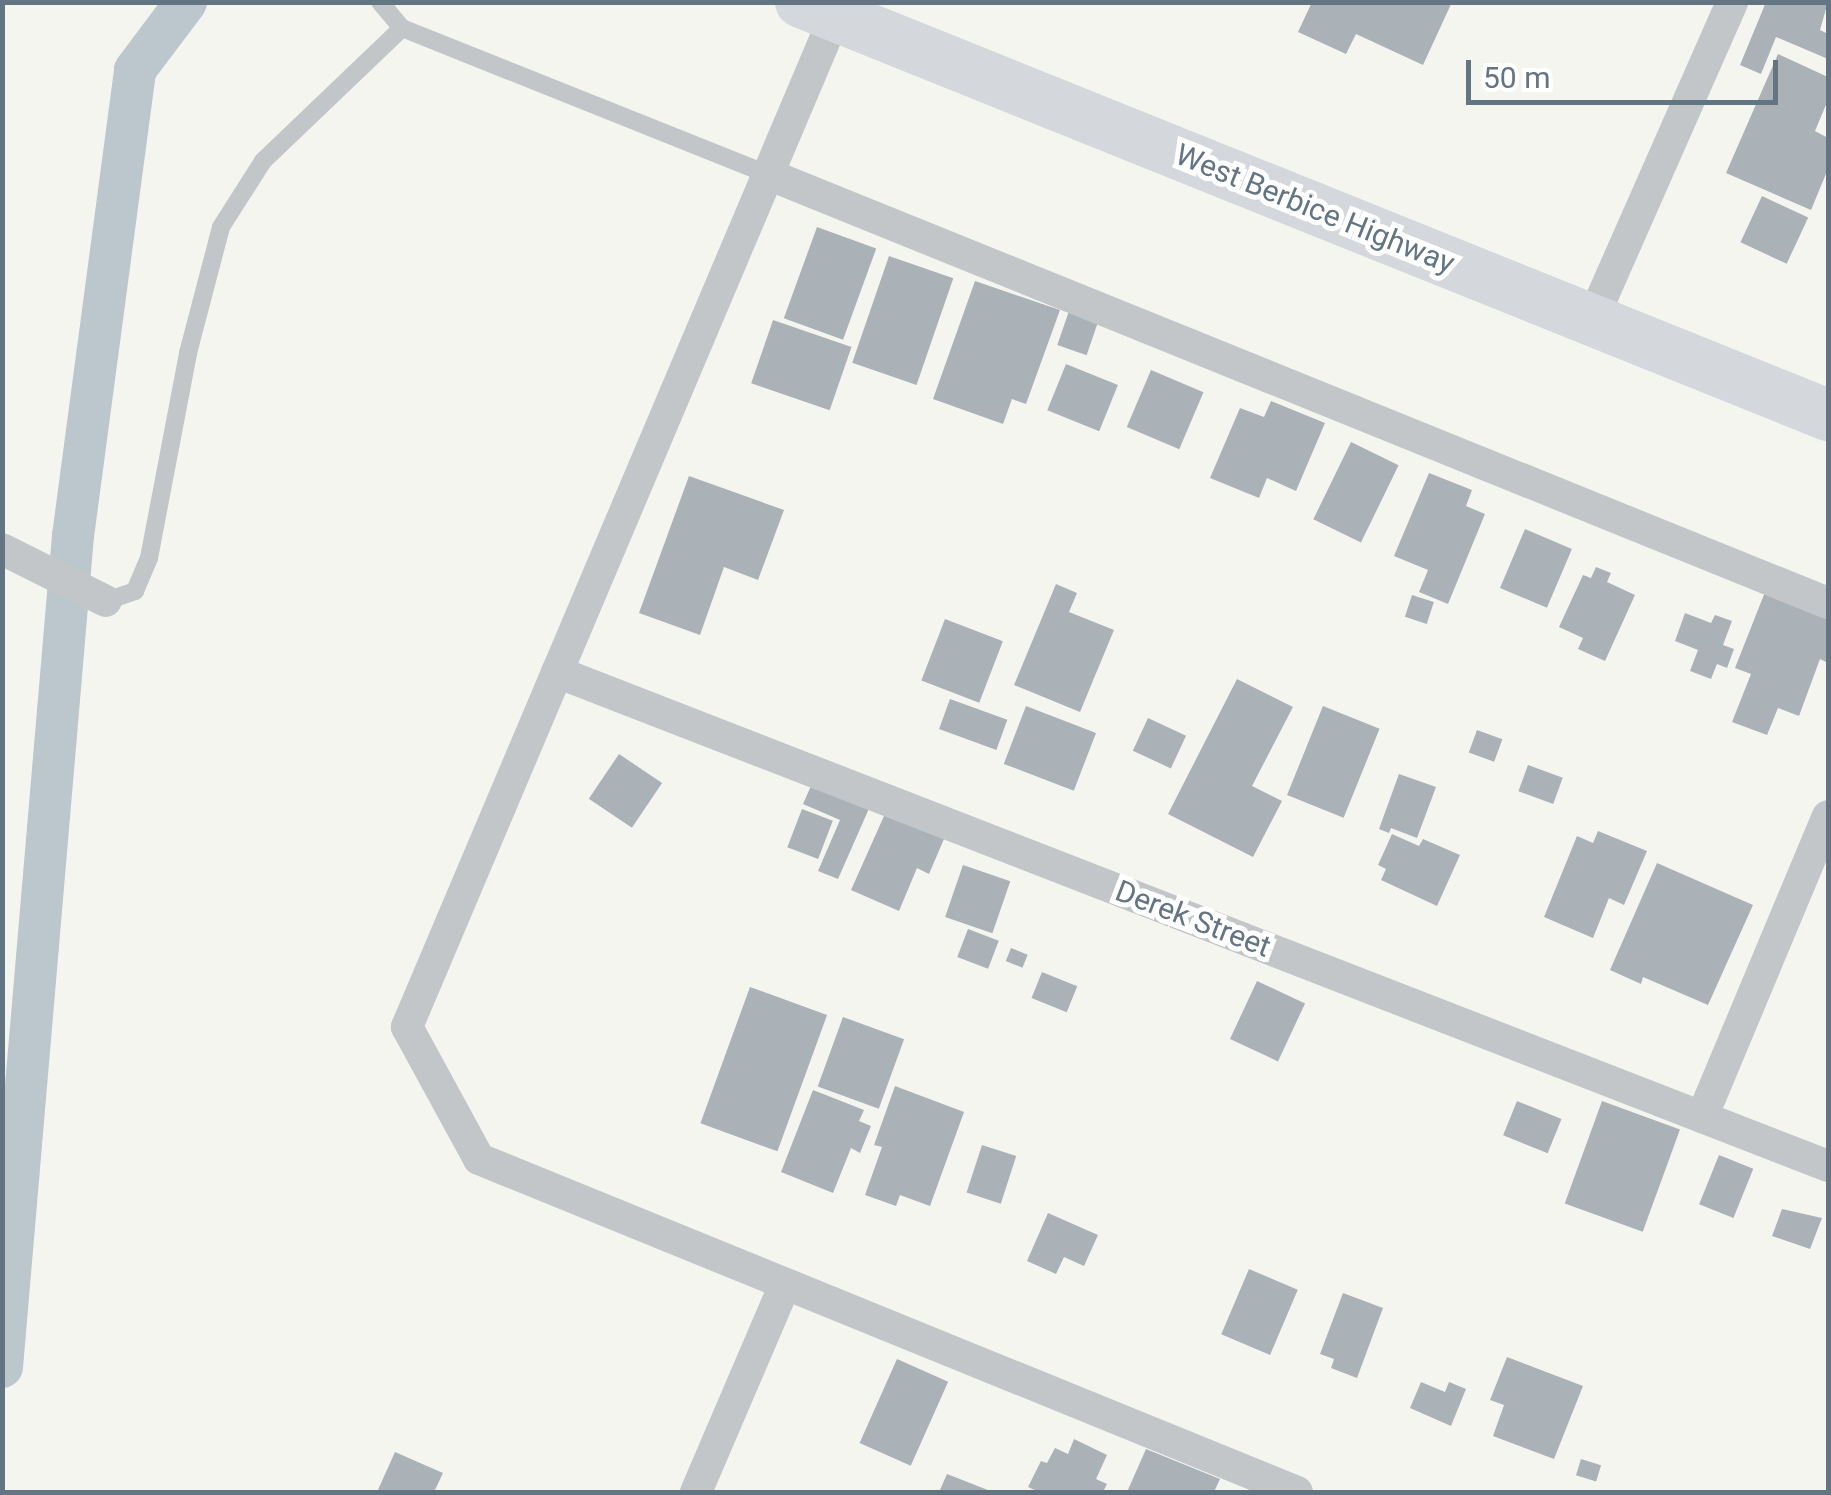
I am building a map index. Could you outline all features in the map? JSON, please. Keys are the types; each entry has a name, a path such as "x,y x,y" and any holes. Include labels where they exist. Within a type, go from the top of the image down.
{"main road":[{"name":"West Berbice Highway","path":"818,10 1828,415"}],"street":[{"path":"1592,320 1732,2"},
{"path":"818,10 770,175 408,1027 479,1159 1296,1492"},
{"path":"770,175 1828,603"},
{"path":"2,549 106,601"},
{"name":"Derek Street","path":"557,672 1828,1166"},
{"path":"1702,1117 1828,816"},
{"path":"696,1492 785,1284"}],"lane":[{"path":"380,2 402,28 770,175"},
{"path":"106,601 135,591 149,558 188,353 220,227 263,161 402,28"}],"building":[{"path":"1312,2 1452,2 1423,65 1356,34 1346,54 1298,32"},
{"path":"1766,2 1828,2 1820,30 1828,34 1828,59 1776,37 1761,74 1740,65"},
{"path":"1778,54 1828,77 1828,100 1815,131 1828,138 1828,169 1811,210 1726,173"},
{"path":"1762,196 1808,218 1787,264 1740,242"},
{"path":"817,227 876,249 843,340 784,318"},
{"path":"889,256 953,278 917,385 852,363"},
{"path":"975,281 1060,310 1026,404 1012,399 1003,424 933,399"},
{"path":"1069,311 1098,321 1087,355 1057,345"},
{"path":"773,320 851,347 830,410 751,383"},
{"path":"1066,364 1118,385 1099,431 1047,410"},
{"path":"1151,370 1203,392 1179,449 1127,427"},
{"path":"1271,401 1325,423 1296,491 1267,478 1259,498 1210,478 1240,408 1264,417"},
{"path":"1351,442 1399,465 1361,543 1313,519"},
{"path":"1429,473 1472,490 1466,506 1485,514 1448,604 1419,592 1428,570 1394,556"},
{"path":"689,476 784,510 758,580 724,567 700,635 639,613"},
{"path":"1525,529 1572,549 1547,608 1500,588"},
{"path":"1596,567 1611,573 1607,582 1635,595 1605,661 1578,649 1583,638 1559,627 1583,575 1591,578"},
{"path":"1056,584 1077,593 1069,612 1114,630 1080,712 1014,685"},
{"path":"1765,592 1828,616 1828,663 1820,659 1799,716 1778,708 1767,735 1732,722 1751,674 1735,668"},
{"path":"1412,595 1434,602 1427,624 1405,617"},
{"path":"1685,613 1711,623 1715,615 1732,621 1723,645 1734,649 1727,668 1717,664 1711,679 1690,671 1698,650 1675,641"},
{"path":"945,619 1003,641 979,703 921,681"},
{"path":"1237,679 1293,707 1252,786 1282,801 1253,857 1168,814"},
{"path":"950,699 1007,720 996,750 939,729"},
{"path":"1026,706 1096,733 1074,791 1004,764"},
{"path":"1323,706 1380,729 1344,818 1287,795"},
{"path":"1148,718 1186,736 1171,768 1133,751"},
{"path":"1477,730 1502,739 1494,762 1469,753"},
{"path":"619,754 662,783 632,828 589,799"},
{"path":"1528,765 1563,778 1553,804 1518,791"},
{"path":"1399,774 1436,787 1417,838 1391,828 1389,833 1379,829"},
{"path":"814,779 871,804 838,879 818,871 840,820 803,804"},
{"path":"888,807 947,832 929,874 917,868 899,911 851,890"},
{"path":"802,809 833,821 818,859 787,847"},
{"path":"1598,831 1647,851 1624,905 1609,898 1593,938 1544,917 1577,836 1593,843"},
{"path":"1392,834 1419,846 1423,839 1460,855 1437,906 1381,880 1386,869 1378,865"},
{"path":"1657,863 1753,905 1708,1005 1643,977 1641,984 1610,970"},
{"path":"963,865 1010,881 992,933 945,917"},
{"path":"968,929 999,941 988,969 957,957"},
{"path":"1011,948 1028,955 1022,968 1006,961"},
{"path":"1042,972 1077,986 1067,1012 1032,998"},
{"path":"1257,981 1305,1003 1278,1061 1230,1039"},
{"path":"750,987 827,1015 777,1151 700,1123"},
{"path":"843,1017 904,1039 879,1109 818,1087"},
{"path":"895,1086 964,1112 930,1206 900,1195 896,1206 865,1195 882,1147 874,1145"},
{"path":"813,1090 864,1110 859,1121 871,1126 860,1153 851,1148 833,1193 781,1172"},
{"path":"1517,1101 1562,1119 1548,1153 1503,1135"},
{"path":"1602,1101 1680,1129 1643,1232 1565,1203"},
{"path":"982,1145 1016,1156 1001,1204 967,1193"},
{"path":"1719,1155 1753,1169 1733,1218 1699,1204"},
{"path":"1782,1209 1822,1218 1810,1249 1772,1236"},
{"path":"1048,1213 1098,1235 1084,1266 1064,1257 1056,1274 1027,1261"},
{"path":"1249,1269 1298,1290 1270,1355 1221,1334"},
{"path":"1343,1293 1383,1308 1357,1378 1331,1368 1334,1359 1320,1354"},
{"path":"1507,1357 1583,1386 1554,1459 1493,1436 1504,1405 1490,1400"},
{"path":"897,1359 948,1382 911,1466 860,1443"},
{"path":"1421,1382 1445,1392 1449,1382 1466,1389 1451,1426 1410,1408"},
{"path":"1074,1439 1107,1455 1096,1479 1107,1484 1103,1492 1039,1492 1028,1487 1041,1461 1047,1463 1055,1448 1068,1454"},
{"path":"1146,1449 1220,1479 1214,1492 1127,1492"},
{"path":"395,1452 443,1473 434,1492 377,1492"},
{"path":"1581,1459 1601,1465 1596,1481 1576,1475"},
{"path":"947,1474 993,1492 939,1492"}],"waterway":[{"path":"2,1367 73,536 135,70 186,2"}]}
